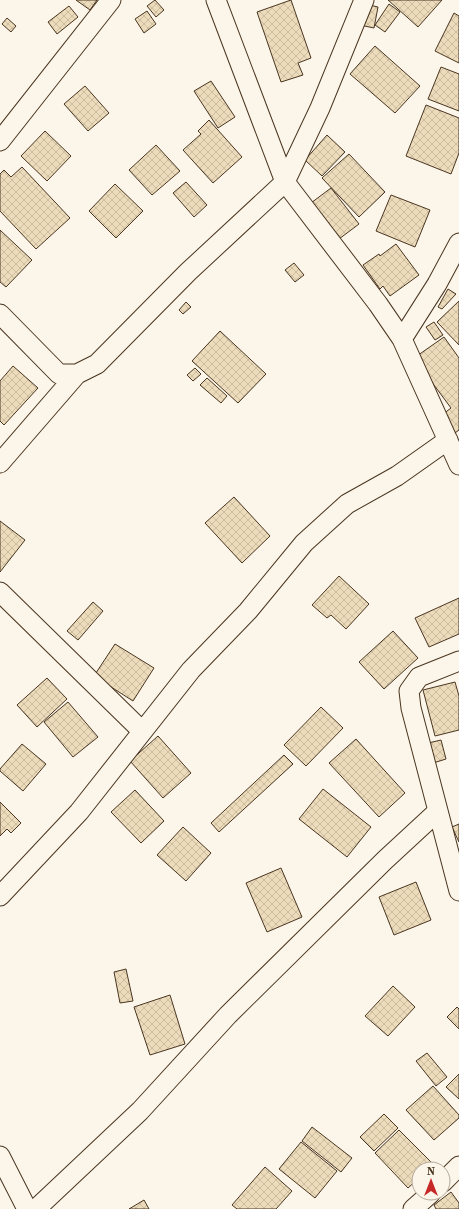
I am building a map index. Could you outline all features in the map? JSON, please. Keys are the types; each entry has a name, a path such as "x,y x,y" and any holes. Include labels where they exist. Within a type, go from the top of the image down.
{"street":[{"path":"0,141 111,0"},
{"path":"216,0 285,182 378,304 402,340 459,464"},
{"path":"0,463 77,374 97,364 188,272 285,182 320,108 364,0"},
{"path":"402,340 437,284 459,243"},
{"path":"0,314 59,374 77,374"},
{"path":"0,896 79,812 191,670 248,610 304,543 347,504 397,476 448,440"},
{"path":"0,592 142,731"},
{"path":"459,661 419,677 409,691 411,708 459,891"},
{"path":"36,1209 140,1111 228,1015 385,860 438,811"},
{"path":"1,1160 26,1209"},
{"path":"451,1174 459,1166"},
{"path":"413,1209 422,1201"}],"building":[{"path":"76,0 97,0 90,10"},
{"path":"155,0 164,10 156,17 147,6"},
{"path":"291,0 311,58 298,63 303,75 281,82 257,12"},
{"path":"388,0 442,0 418,27"},
{"path":"365,4 378,7 374,28 360,25"},
{"path":"389,4 400,12 385,32 375,25"},
{"path":"69,6 78,17 57,34 48,22"},
{"path":"147,11 156,24 144,33 135,19"},
{"path":"454,13 459,16 459,63 435,51"},
{"path":"7,18 16,26 11,32 2,24"},
{"path":"375,46 420,86 395,113 350,74"},
{"path":"441,67 459,74 459,111 428,99"},
{"path":"211,81 235,117 218,128 194,91"},
{"path":"85,86 109,113 88,131 64,104"},
{"path":"426,105 459,118 459,153 451,174 406,156"},
{"path":"209,120 242,157 213,183 183,150 201,134 198,131"},
{"path":"45,131 71,156 47,181 21,156"},
{"path":"327,135 345,152 322,176 305,160"},
{"path":"156,145 180,171 152,195 129,170"},
{"path":"349,154 385,192 359,217 322,178"},
{"path":"22,167 70,218 36,249 0,211 0,174 4,170 11,177"},
{"path":"186,182 207,205 194,217 173,193"},
{"path":"115,184 143,211 116,238 89,211"},
{"path":"331,188 359,224 339,239 311,203"},
{"path":"391,195 430,210 415,247 376,231"},
{"path":"0,230 32,260 6,287 0,282"},
{"path":"396,244 419,275 390,296 383,286 380,289 363,265 379,254 380,256"},
{"path":"294,263 304,275 295,282 285,270"},
{"path":"448,289 456,294 442,309 438,307"},
{"path":"459,301 459,345 437,322"},
{"path":"186,302 191,307 183,314 179,310"},
{"path":"434,322 443,335 435,340 426,327"},
{"path":"220,331 266,374 238,403 192,361"},
{"path":"444,337 459,358 459,430 455,433 442,415 451,408 414,358"},
{"path":"13,366 38,388 4,425 0,421 0,381"},
{"path":"195,368 201,374 193,381 187,375"},
{"path":"207,378 227,396 221,403 200,385"},
{"path":"234,497 270,536 242,563 205,523"},
{"path":"0,521 25,540 0,572"},
{"path":"339,576 369,604 346,629 331,615 327,618 312,605"},
{"path":"459,598 459,634 429,647 415,618"},
{"path":"93,602 103,611 78,640 67,631"},
{"path":"393,631 418,658 384,689 359,662"},
{"path":"115,644 154,668 133,701 94,676"},
{"path":"47,678 67,699 37,727 17,705"},
{"path":"455,682 459,696 459,730 435,736 423,690"},
{"path":"68,702 98,737 73,757 44,722"},
{"path":"321,707 343,728 306,766 284,745"},
{"path":"158,736 191,773 163,798 130,761"},
{"path":"356,739 405,793 379,817 329,763"},
{"path":"441,740 446,759 430,764 424,744"},
{"path":"22,744 46,764 23,791 0,771 0,769"},
{"path":"284,755 293,764 219,832 211,823"},
{"path":"323,789 371,827 347,857 299,819"},
{"path":"135,790 164,821 141,843 111,812"},
{"path":"0,802 21,823 11,833 7,829 0,836"},
{"path":"459,824 459,842 452,827"},
{"path":"183,827 211,853 186,881 157,855"},
{"path":"281,868 302,917 267,932 246,883"},
{"path":"416,882 431,920 394,935 379,897"},
{"path":"126,969 133,1001 120,1003 114,972"},
{"path":"393,986 415,1007 388,1036 365,1016"},
{"path":"170,995 185,1044 150,1055 134,1007"},
{"path":"457,1007 459,1009 459,1029 447,1017"},
{"path":"427,1053 447,1077 436,1086 416,1061"},
{"path":"459,1074 459,1099 446,1087"},
{"path":"433,1086 459,1115 459,1118 434,1140 406,1110"},
{"path":"384,1114 398,1128 374,1151 360,1137"},
{"path":"312,1127 352,1158 341,1172 302,1141"},
{"path":"399,1130 430,1161 411,1161 411,1185 408,1188 375,1153"},
{"path":"301,1142 337,1171 315,1198 279,1169"},
{"path":"265,1167 292,1191 276,1209 237,1209 232,1205"},
{"path":"451,1192 459,1203 459,1209 436,1209 434,1205 439,1201 451,1201"},
{"path":"144,1200 149,1209 129,1209"}]}
